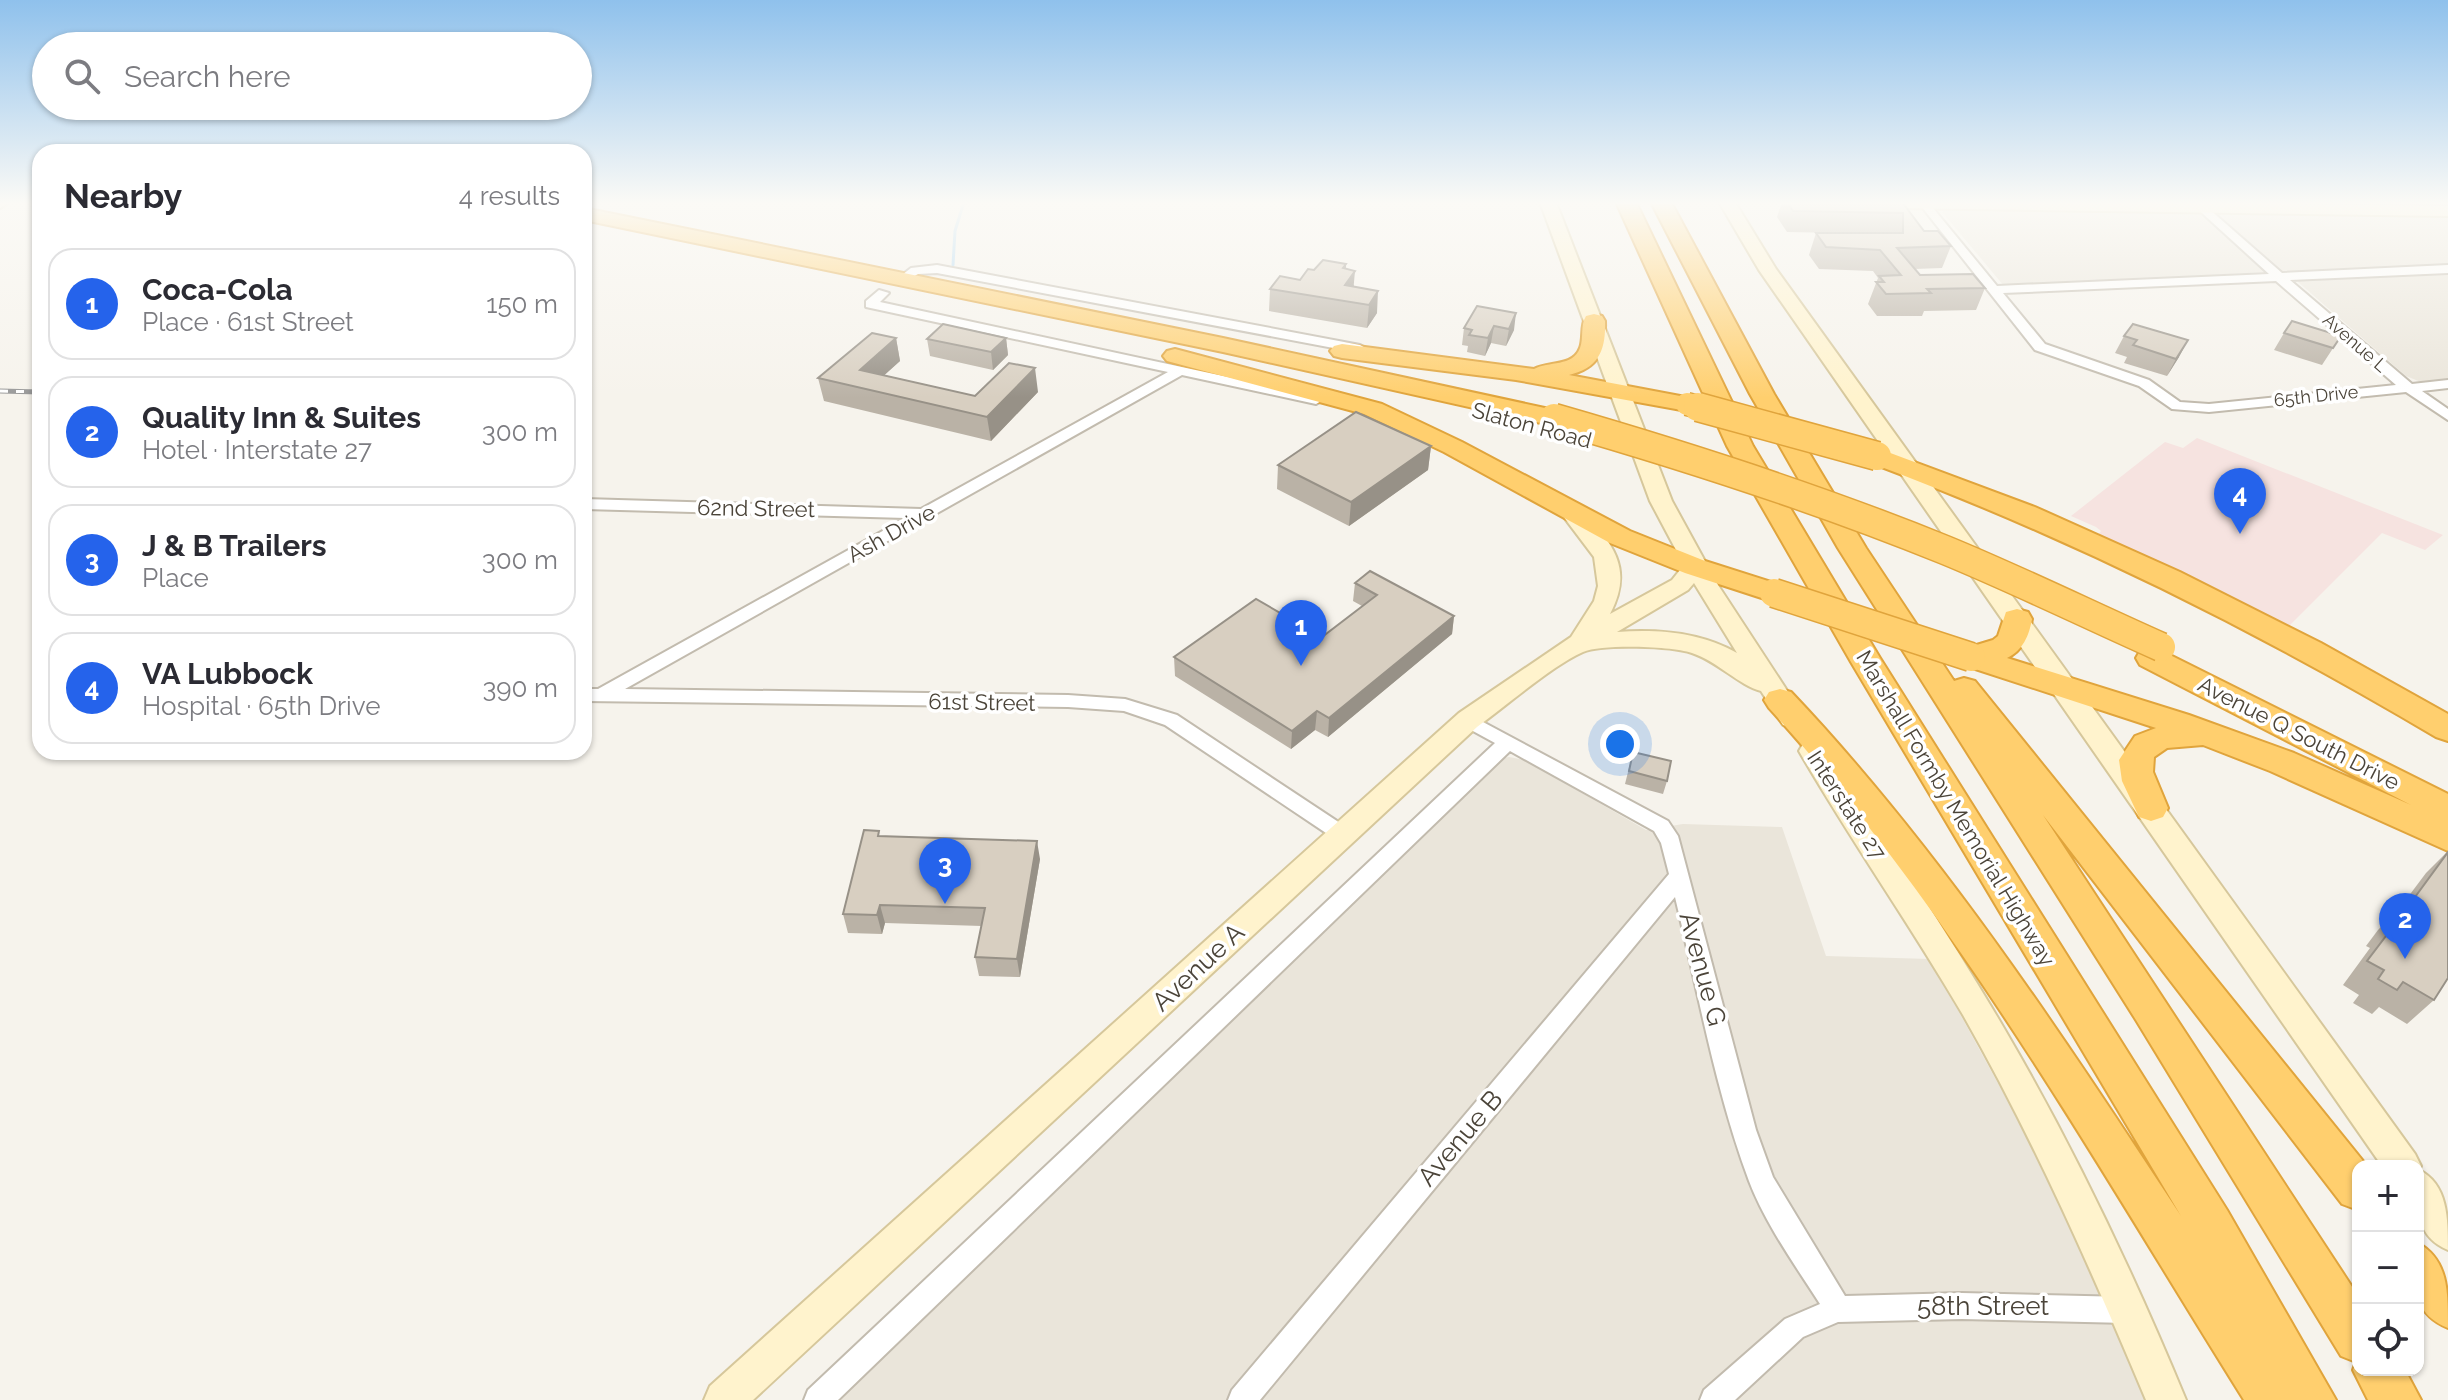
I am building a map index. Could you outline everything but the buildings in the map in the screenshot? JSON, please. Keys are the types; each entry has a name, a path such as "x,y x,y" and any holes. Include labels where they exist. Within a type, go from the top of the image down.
{"highway":[{"name":"Slaton Road","path":"763,267 1551,424"},
{"name":"Slaton Road","path":"851,267 1551,424 1866,532 2156,652"},
{"path":"1640,267 1690,362 1740,446"},
{"name":"Marshall Formby Memorial Highway","path":"1657,267 1740,446 1875,676 2211,1225 2311,1400"},
{"path":"1697,267 1762,394 1852,548 2150,1008 2352,1329"},
{"path":"883,293 904,278"},
{"path":"1002,299 1271,343 1433,361 1622,390 1687,404 1877,456 2078,535 2181,582 2278,632 2448,729"},
{"path":"1516,373 1554,371 1589,357 1596,343 1594,321"},
{"path":"1103,336 1359,405 1401,422 1620,537 1695,567 2223,739 2331,783 2448,837"},
{"path":"1631,416 1641,408 1655,404 1687,404"},
{"path":"1971,657 2007,646 2015,638 2017,619"},
{"path":"1902,627 1950,672 2352,1181"},
{"name":"Avenue Q South Drive","path":"2156,652 2448,791"},
{"name":"Avenue Q South Drive","path":"2156,652 2448,809"},
{"path":"1780,700 1834,757 2003,984 2093,1118 2272,1400"},
{"path":"2151,808 2137,775 2136,764 2145,746 2163,737 2176,735 2223,739"},
{"path":"2424,1274 2448,1305"},
{"path":"2381,1376 2396,1400"}],"main road":[{"name":"Interstate 27","path":"1573,267 1622,390 1661,501 1695,567 1947,960 1995,1042 2045,1135 2166,1400"},
{"path":"1766,267 2399,1160"},
{"path":"1571,512 1596,537 1609,561 1612,574 1610,595 1576,645"},
{"name":"Avenue A","path":"724,1400 1468,720 1503,692 1576,645 1680,585 1695,567"},
{"path":"1576,645 1645,636 1683,640 1720,653 1742,666 1780,700"},
{"path":"2424,1196 2448,1232"}],"street":[{"path":"1976,267 1992,290 2448,269"},
{"name":"Avenue L","path":"2269,267 2407,386 2448,416"},
{"name":"Slaton Road","path":"904,278 915,271 937,269 1268,334 1433,361"},
{"name":"65th Drive","path":"1992,290 2040,347 2144,383 2185,408 2448,384"},
{"path":"883,293 870,304 1182,370 1401,422"},
{"name":"Ash Drive","path":"592,695 927,514 1182,370"},
{"name":"62nd Street","path":"592,504 927,514"},
{"name":"61st Street","path":"592,695 1068,701 1125,705 1171,720 1342,834"},
{"name":"Avenue G","path":"1468,720 1661,826 1671,841 1744,1130 1762,1182 1838,1309"},
{"path":"818,1400 1508,742"},
{"name":"Avenue B","path":"1242,1400 1679,877"},
{"name":"58th Street","path":"1838,1309 1990,1306 2127,1310"},
{"path":"1714,1400 1794,1328 1838,1309"}],"shaded area":[{"path":"1988,267 2448,267 2448,380 2421,382 2406,376 2298,282 2300,279 2286,271 2004,286"},
{"path":"2197,438 2443,535 2425,550 2382,533 2288,627 2096,538 2101,531 2071,516 2165,442 2183,448"},
{"path":"1499,759 1525,760 1646,830 1683,824 1782,827 1826,956 1930,959 2042,1164 2147,1400 834,1400"}],"railway":[{"path":"0,391 32,392"}],"place":[{"name":"VA Lubbock","path":"2240,534"},
{"name":"Coca-Cola","path":"1301,666"},
{"name":"J & B Trailers","path":"945,904"},
{"name":"Quality Inn & Suites","path":"2405,959"}]}
